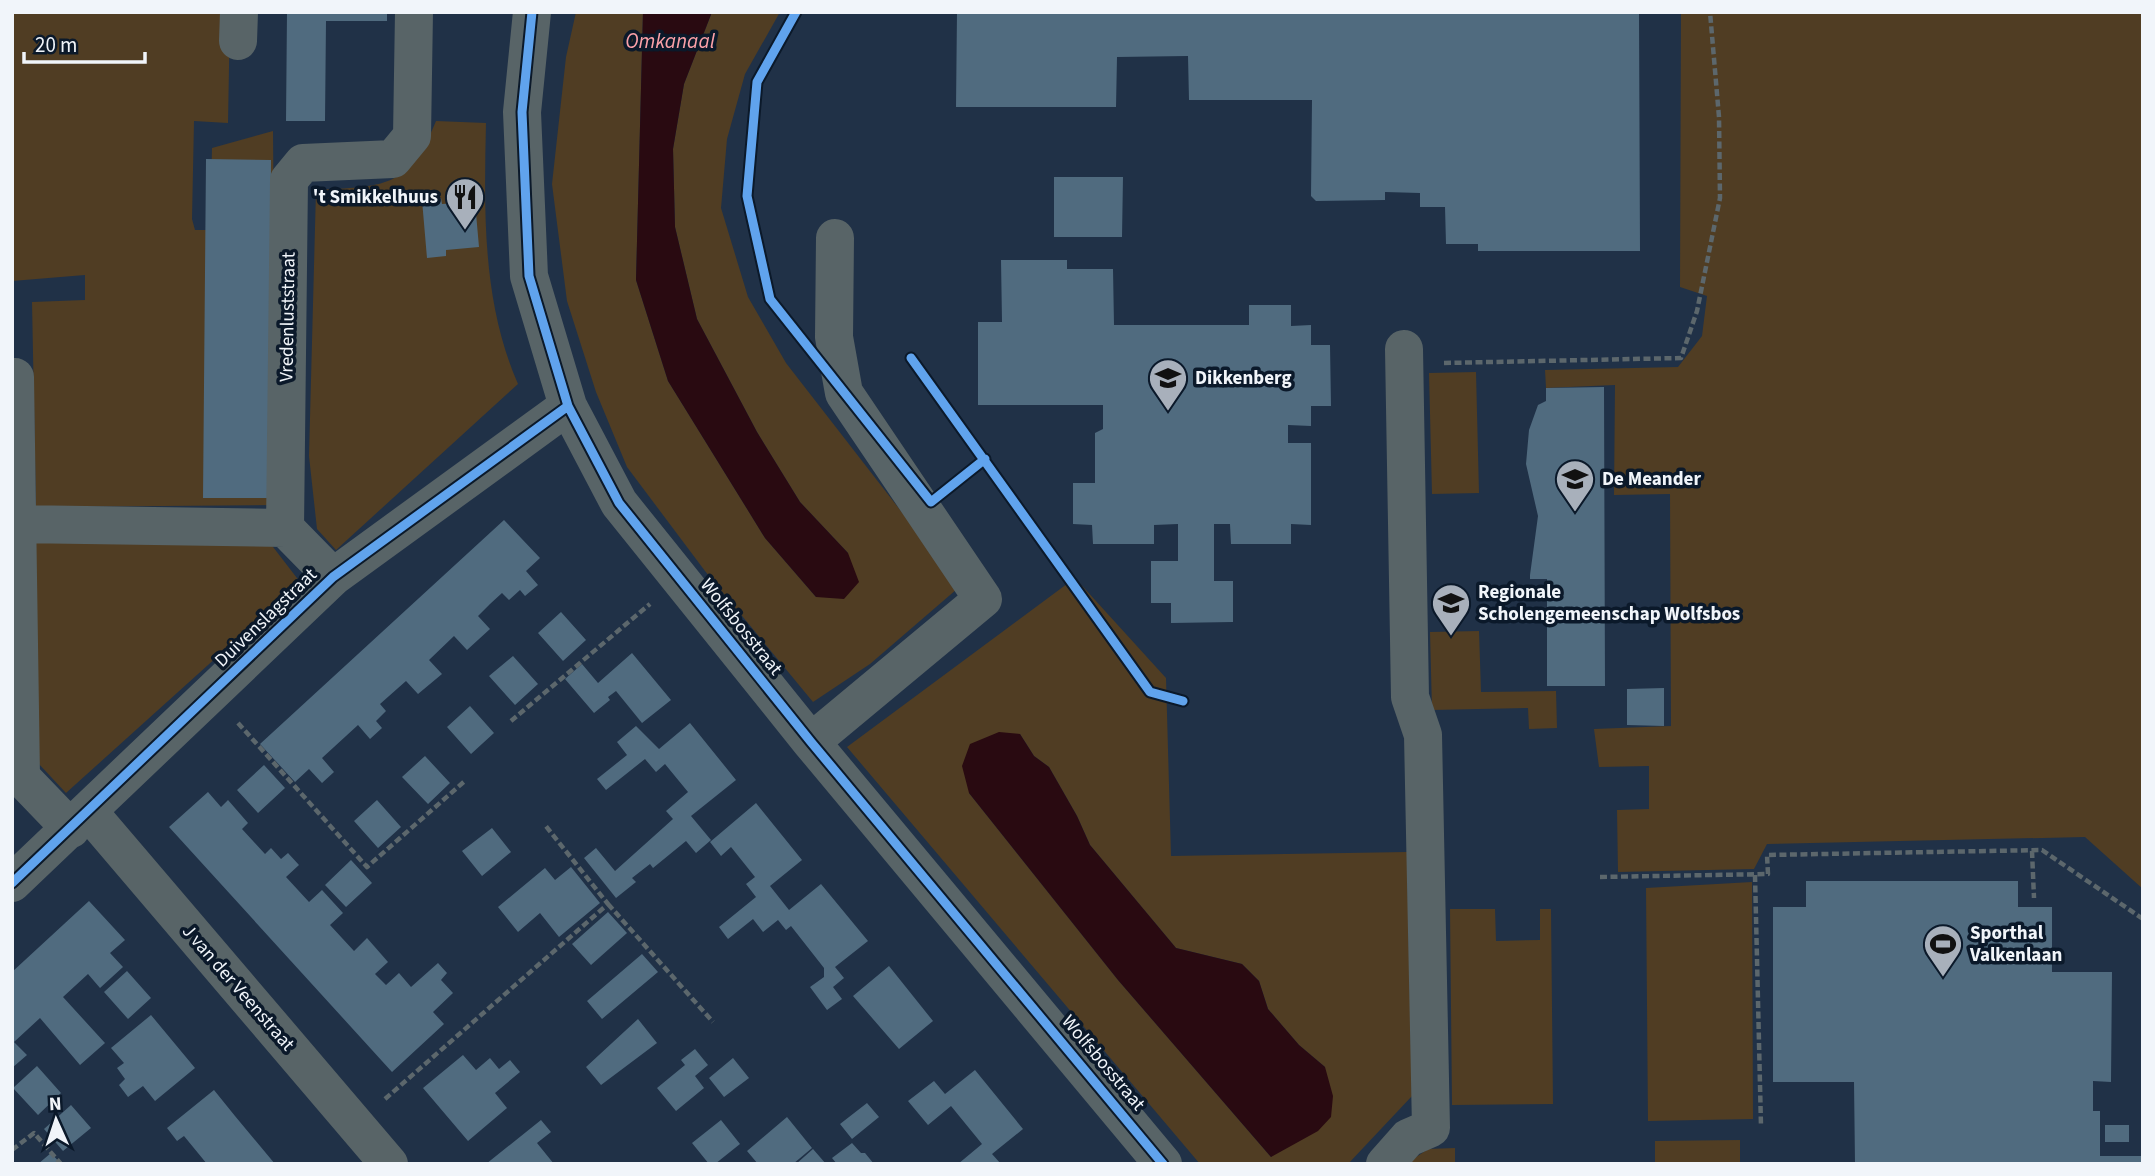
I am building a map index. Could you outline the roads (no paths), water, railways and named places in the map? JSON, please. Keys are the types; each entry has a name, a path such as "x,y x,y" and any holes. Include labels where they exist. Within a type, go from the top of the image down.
{"street":[{"name":"Vredenluststraat","path":"285,528 289,180 303,163 393,159 412,136 414,12"},
{"name":"Wolfsbosstraat","path":"532,12 522,111 529,276 568,406 619,503 811,742 1163,1164"},
{"path":"811,742 983,599 844,393 834,337 835,238"},
{"path":"1385,1164 1408,1138 1431,1128 1423,736 1410,697 1405,356"},
{"path":"14,377 17,524 16,777"},
{"name":"Duivenslagstraat","path":"12,883 333,577 568,406"},
{"path":"17,524 285,528 333,577"},
{"name":"J van der Veenstraat","path":"16,777 80,820 389,1164"}],"water":[{"name":"Omkanaal","path":"643,12 712,12 684,84 673,149 675,227 697,319 757,432 800,502 848,553 859,582 844,599 816,597 765,538 668,381 636,280"},
{"path":"999,732 1020,734 1034,756 1049,767 1090,845 1176,948 1242,964 1259,981 1268,1009 1299,1045 1325,1067 1333,1096 1331,1117 1318,1131 1271,1157 1118,980 969,793 962,766 970,744"}],"place":[{"name":"'t Smikkelhuus","path":"465,231"},
{"name":"Dikkenberg","path":"1168,412"},
{"name":"De Meander","path":"1575,513"},
{"name":"Regionale Scholengemeenschap Wolfsbos","path":"1451,637"},
{"name":"Sporthal Valkenlaan","path":"1943,978"}]}
